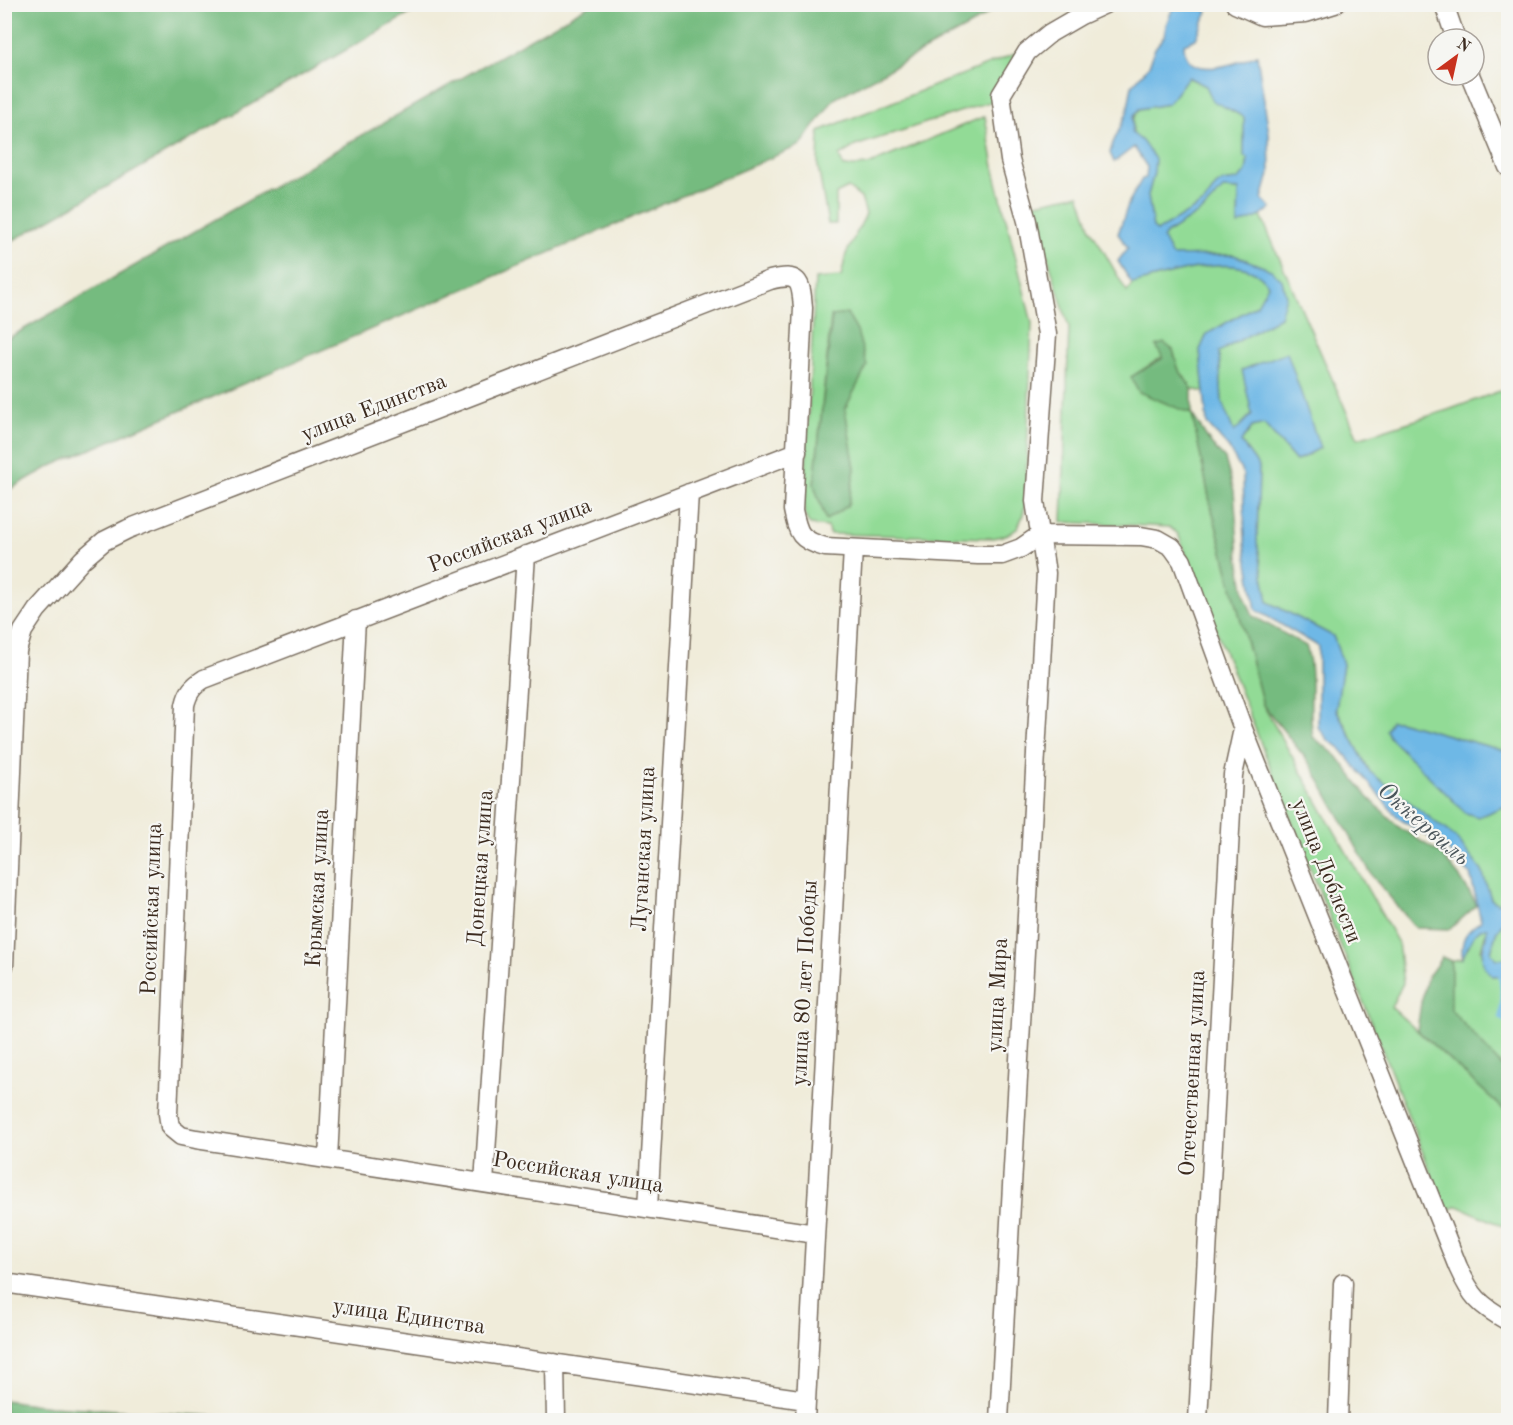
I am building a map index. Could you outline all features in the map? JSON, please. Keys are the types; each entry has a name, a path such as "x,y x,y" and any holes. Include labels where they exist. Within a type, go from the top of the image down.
{"street":[{"name":"улица Мира","path":"999,1420 1046,573 1035,501 1047,334 1027,221 1010,160 1001,95 1027,52 1050,33 1105,4"},
{"path":"1235,4 1262,16 1306,12 1335,4"},
{"path":"1444,4 1452,27"},
{"path":"1475,87 1509,167"},
{"name":"улица Единства","path":"4,966 17,651 23,631 37,610 83,559 104,541 139,525 770,280 786,276 796,280 802,287 803,308 797,452 792,510 798,532 809,543 825,547 1002,555 1021,548 1040,536"},
{"name":"Российская улица","path":"797,452 204,678 194,685 187,694 184,705 168,1114 170,1127 181,1136 815,1234"},
{"name":"Луганская улица","path":"648,1208 689,493"},
{"name":"улица Доблести","path":"1040,536 1158,538 1172,547 1182,561 1243,729 1458,1267 1469,1291 1481,1304 1509,1321"},
{"name":"улица 80 лет Победы","path":"805,1420 853,549"},
{"name":"Донецкая улица","path":"484,1183 526,555"},
{"name":"Крымская улица","path":"328,1159 356,620"},
{"name":"Отечественная улица","path":"1198,1420 1233,775 1243,729"},
{"name":"улица Единства","path":"4,1283 806,1400"},
{"path":"1338,1420 1343,1283"},
{"path":"555,1363 556,1420"}],"green space":[{"path":"5,4 425,4 425,5 5,245"},
{"path":"591,4 1000,5 971,25 834,99 801,145 49,467 5,492 5,340"},
{"path":"1022,51 993,101 855,146 839,156 844,167 868,165 985,116 996,178 1032,323 1025,506 1019,525 1007,535 993,538 830,534 827,527 810,525 806,518 804,506 815,279 841,277 846,254 866,214 861,198 848,188 836,194 836,224 828,224 818,166 819,131","holes":["831,317 867,366 845,409 855,469 848,505 826,520 814,485"]},
{"path":"1187,77 1206,86 1232,111 1244,117 1244,157 1248,158 1246,172 1237,180 1222,182 1216,186 1204,203 1157,231 1153,228 1148,195 1154,173 1133,133 1134,117 1139,109 1168,104"},
{"path":"1222,189 1239,190 1238,224 1261,216 1358,438 1448,410 1508,388 1508,752 1398,721 1478,817 1508,805 1508,897 1507,900 1498,904 1491,899 1482,871 1455,837 1370,772 1336,708 1343,664 1333,636 1268,602 1257,542 1259,467 1241,442 1252,427 1264,424 1296,461 1320,448 1252,414 1234,433 1222,402 1219,352 1280,317 1282,280 1234,255 1172,256 1162,238 1203,210"},
{"path":"1079,194 1091,229 1127,292 1132,284 1165,275 1184,270 1224,266 1242,268 1258,274 1269,285 1257,305 1207,334 1200,350 1204,392 1192,389 1178,368 1173,350 1131,377 1139,392 1192,414 1210,502 1263,705 1398,943 1403,983 1391,1007 1508,1113 1508,1228 1458,1206 1446,1211 1178,534 1169,527 1062,522 1069,328 1032,204"},
{"path":"847,314 857,331 867,366 845,409 855,469 848,505 826,520 814,485 832,316"},
{"path":"1164,343 1173,350 1178,368 1192,389 1192,414 1139,392 1131,377 1163,358 1156,346"},
{"path":"1192,414 1211,444 1225,459 1234,491 1239,557 1245,596 1253,616 1306,646 1311,679 1313,737 1337,756 1368,797 1400,828 1440,853 1461,879 1477,905 1450,929 1416,928 1373,877 1311,765 1263,705 1210,502"},
{"path":"1508,915 1508,958 1496,959 1491,952 1496,932"},
{"path":"1487,928 1481,950 1492,976 1508,975 1508,1073 1450,1010 1451,961 1462,958 1477,930"},
{"path":"1442,957 1451,961 1451,1010 1508,1073 1508,1113 1417,1030 1427,978"},
{"path":"4,1400 50,1406 276,1420 5,1420"}],"water":[{"name":"Оккервиль","path":"1180,5 1201,5 1207,12 1196,39 1184,44 1186,56 1192,63 1213,68 1237,63 1257,55 1269,133 1270,171 1262,199 1271,208 1261,216 1238,225 1239,190 1223,189 1203,210 1166,234 1163,239 1172,256 1234,255 1271,270 1282,280 1286,296 1280,317 1219,352 1222,402 1234,432 1252,414 1242,370 1287,352 1320,448 1296,461 1264,424 1252,427 1241,442 1259,467 1257,542 1268,602 1333,636 1343,664 1336,709 1370,772 1455,837 1482,871 1491,899 1498,904 1508,897 1508,915 1496,932 1491,952 1496,959 1508,958 1508,975 1492,976 1483,964 1482,953 1487,928 1475,934 1462,958 1465,936 1481,921 1470,874 1445,847 1398,818 1339,747 1329,741 1318,727 1318,646 1256,610 1245,545 1243,474 1228,447 1207,424 1200,350 1207,334 1257,305 1268,285 1257,274 1242,268 1224,266 1184,270 1132,284 1118,261 1128,248 1118,234 1129,202 1142,179 1146,178 1147,167 1134,147 1114,162 1110,153 1127,113 1132,85 1149,66 1155,48 1165,35 1172,10","holes":["1188,77 1206,86 1213,101 1244,117 1244,157 1248,158 1246,172 1237,180 1222,182 1216,186 1204,203 1157,231 1153,228 1148,195 1155,159 1142,141 1132,133 1133,117 1139,109 1168,104"]},
{"path":"1391,721 1508,752 1508,805 1478,817 1466,813 1389,737 1386,730"}],"waterway":[{"path":"1500,972 1503,997 1501,1017 1508,1023"}]}
